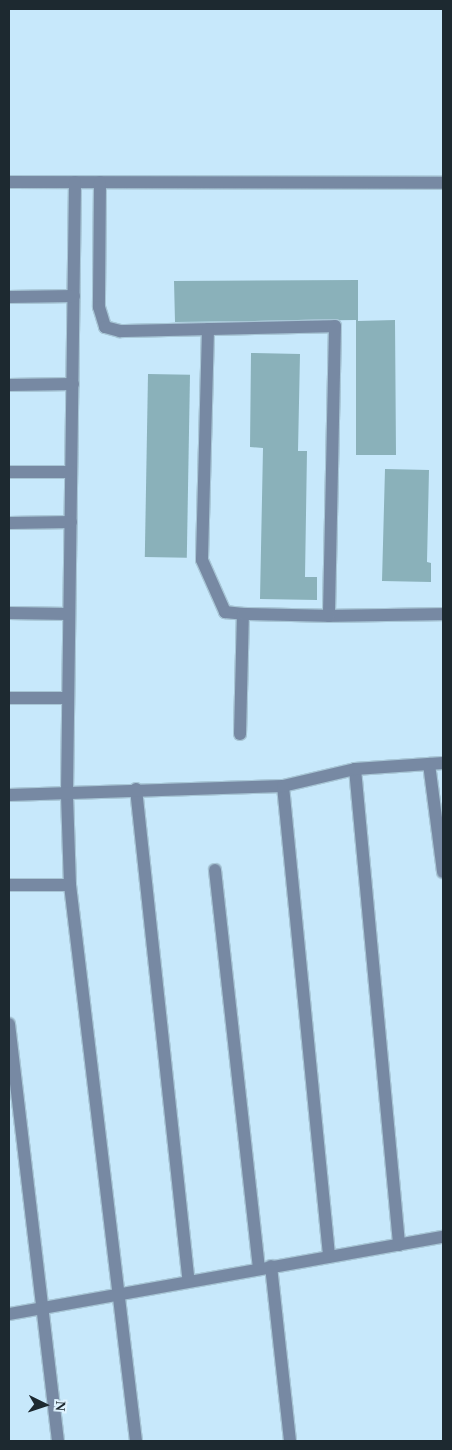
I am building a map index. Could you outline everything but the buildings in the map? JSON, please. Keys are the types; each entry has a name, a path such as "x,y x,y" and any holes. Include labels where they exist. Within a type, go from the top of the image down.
{"street":[{"path":"9,182 443,183"},
{"path":"75,182 67,795 70,885 117,1294 136,1441"},
{"path":"100,182 99,307 105,327 120,331 335,326 329,616"},
{"path":"9,297 74,296"},
{"path":"208,329 202,560 225,612 329,616 443,614"},
{"path":"9,385 73,384"},
{"path":"9,472 71,472"},
{"path":"9,523 70,522"},
{"path":"9,614 69,614"},
{"path":"240,734 242,614"},
{"path":"9,698 68,698"},
{"path":"9,795 67,795 136,789 283,786 355,770 443,763"},
{"path":"429,764 443,872"},
{"path":"355,770 399,1245"},
{"path":"283,786 329,1257"},
{"path":"136,789 189,1281"},
{"path":"215,870 265,1267 290,1441"},
{"path":"9,885 70,885"},
{"path":"9,1024 45,1308 58,1441"},
{"path":"9,1314 265,1267 443,1237"}]}
